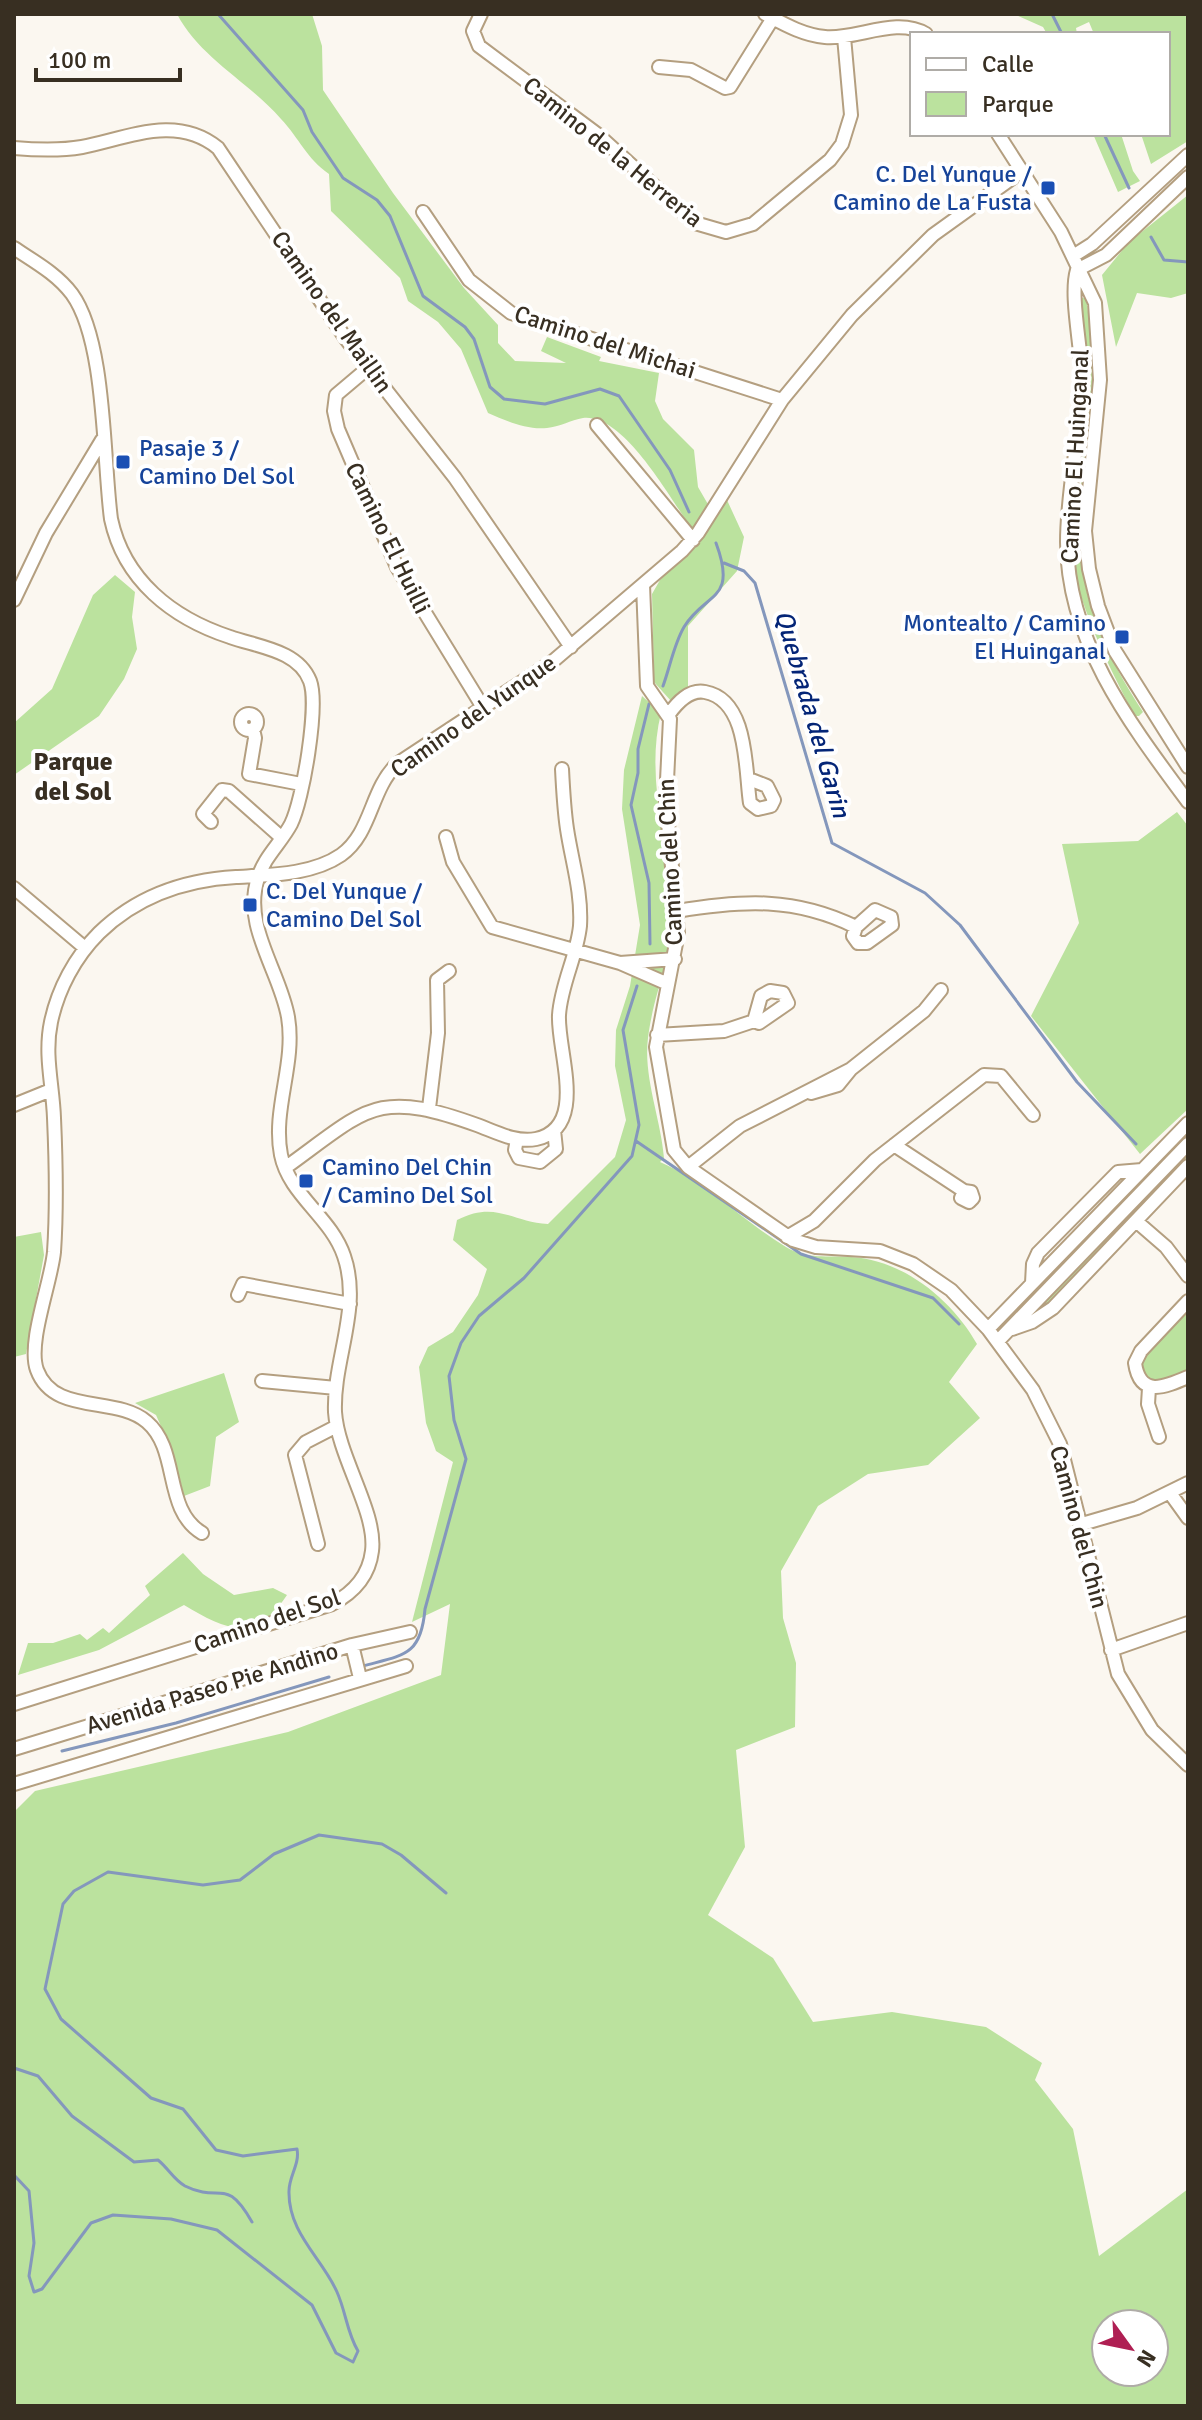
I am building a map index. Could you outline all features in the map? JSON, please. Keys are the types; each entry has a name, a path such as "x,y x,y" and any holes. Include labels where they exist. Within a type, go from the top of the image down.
{"street":[{"name":"Camino de la Herreria","path":"481,14 473,31 479,46 589,127 695,223 718,232 733,232 753,224 830,160 842,144 851,115 844,37"},
{"path":"659,67 691,70 725,88 730,87 769,16 808,34 844,37 900,27 923,32 920,14"},
{"name":"Camino del Maillin","path":"14,148 67,149 164,129 206,139 229,160 325,309 460,485 571,647"},
{"name":"Camino El Huinganal","path":"999,136 1073,256 1095,303 1100,350 1098,423 1085,531 1098,606 1122,664 1188,767"},
{"path":"1073,256 1092,244 1124,211 1188,155"},
{"name":"Camino del Yunque","path":"202,1533 189,1522 181,1507 163,1445 150,1424 131,1412 62,1397 44,1382 37,1370 35,1349 49,1284 54,1240 48,1040 53,1012 63,984 85,948 119,915 154,894 200,881 286,873 325,863 346,851 361,833 378,787 405,757 484,709 571,647 693,540 782,400 832,337 911,255 972,205 1022,171"},
{"path":"1077,270 1100,260 1188,177"},
{"path":"1124,211 1120,224 1129,232"},
{"name":"Camino del Michai","path":"423,212 469,280 511,313 782,400"},
{"name":"Camino del Sol","path":"14,248 60,281 82,312 94,353 102,440 117,541 138,578 189,620 283,654 296,662 309,679 313,705 295,815 258,877 255,918 279,982 289,1027 289,1062 279,1130 285,1168 339,1243 350,1279 350,1304 336,1388 337,1426 372,1536 369,1565 351,1592 325,1607 14,1704"},
{"name":"Camino El Huinganal","path":"1077,270 1073,284 1082,346 1082,385 1067,558 1078,617 1099,669 1188,802"},
{"name":"Camino El Huilli","path":"368,368 336,395 334,411 338,429 397,567 484,709"},
{"path":"597,425 693,540"},
{"path":"14,600 46,533 102,440"},
{"path":"1071,493 1089,493"},
{"path":"643,585 647,686 669,714 694,692 708,693 721,700 739,730 749,779"},
{"name":"Camino del Chin","path":"669,714 666,801 677,911 675,959 657,1035 657,1059 672,1145 688,1167 787,1237 806,1245 872,1250 899,1256 951,1290 998,1341 1033,1390 1066,1464 1118,1674 1141,1714 1188,1765"},
{"path":"1138,731 1155,718"},
{"path":"253,729 255,738 249,774 301,784"},
{"path":"517,1139 515,1150 519,1158 530,1163 540,1162 556,1149 554,1130 568,1102 559,1016 574,952 580,903 566,826 562,769"},
{"path":"211,822 203,814 222,790 229,791 282,838"},
{"path":"446,837 453,862 492,927 620,963 668,984"},
{"path":"270,853 275,865 286,873"},
{"path":"14,888 85,948"},
{"path":"677,911 733,904 794,904 815,909 856,927"},
{"path":"620,963 675,959"},
{"path":"429,1108 438,1033 437,980 449,971"},
{"path":"688,1167 740,1126 808,1094 836,1086 851,1069 924,1011 941,990"},
{"path":"657,1035 724,1031 754,1021"},
{"path":"787,1237 814,1221 894,1145 990,1073 1001,1076 1033,1115"},
{"path":"14,1105 51,1090"},
{"path":"285,1168 369,1111 395,1105 429,1108 517,1139 538,1139 554,1130"},
{"path":"988,1329 1032,1283 1034,1260 1049,1242 1118,1172 1142,1170 1188,1123"},
{"path":"998,1341 1188,1144"},
{"path":"894,1145 964,1191"},
{"path":"1009,1330 1047,1313 1188,1166"},
{"path":"806,1245 814,1221"},
{"path":"1136,1221 1166,1247 1188,1276"},
{"path":"238,1295 243,1284 259,1285 350,1304"},
{"path":"1159,1437 1148,1404 1149,1388 1137,1372 1138,1356 1188,1301"},
{"path":"1149,1388 1159,1389 1188,1377"},
{"path":"262,1381 336,1388"},
{"path":"318,1544 295,1455 302,1444 337,1426"},
{"path":"1082,1524 1137,1508 1188,1483"},
{"path":"1170,1493 1188,1518"},
{"path":"1111,1650 1188,1623"},
{"name":"Avenida Paseo Pie Andino","path":"14,1749 352,1645 410,1632"},
{"path":"352,1645 360,1678"},
{"name":"Avenida Paseo Pie Andino","path":"14,1784 406,1666"}],"green space":[{"path":"177,14 312,14 322,46 323,90 393,193 464,288 498,325 498,343 515,361 566,363 541,351 547,337 601,357 599,361 659,373 655,401 663,419 694,450 698,487 709,506 692,529 630,443 599,420 583,418 552,427 532,428 488,413 461,349 438,322 408,301 400,278 331,211 329,174 315,162 268,106 198,44"},
{"path":"1014,14 1188,14 1188,141 1151,164 1142,136 1170,136 1170,32 1093,32 1089,22 1076,28 1077,32 1046,32 1043,27"},
{"path":"1094,136 1122,136 1133,171 1140,181 1118,192"},
{"path":"1188,195 1188,293 1171,298 1137,293 1116,347 1102,275 1129,242"},
{"path":"1086,297 1096,372 1085,482 1081,484 1087,363 1079,299"},
{"path":"727,500 744,537 737,571 688,626 688,687 671,701 654,682 652,594 660,580 699,542"},
{"path":"1079,504 1083,508 1081,536 1086,590 1103,640 1143,712 1139,716 1135,716 1098,642 1076,579 1071,524"},
{"path":"115,575 135,592 132,617 137,649 124,679 99,716 14,775 14,723 52,689 93,595"},
{"path":"642,696 661,713 655,762 656,786 671,907 670,942 651,1020 647,1053 664,1158 660,1162 693,1180 794,1251 871,1260 908,1274 954,1312 977,1344 949,1382 980,1418 928,1465 868,1474 818,1506 781,1571 783,1618 796,1663 795,1727 736,1750 745,1847 708,1915 773,1958 813,2022 892,2012 986,2027 1042,2063 1035,2080 1073,2129 1099,2256 1188,2189 1188,2406 14,2406 14,1812 35,1791 288,1732 441,1675 450,1604 412,1622 453,1462 436,1451 426,1423 419,1367 428,1347 453,1332 478,1295 487,1269 453,1240 457,1220 471,1214 493,1212 548,1224 615,1157 626,1120 615,1066 616,1030 630,986 640,925 622,809 624,770"},
{"path":"1177,812 1188,826 1188,1109 1140,1154 1031,1016 1079,923 1062,844 1138,841"},
{"path":"1188,1129 1188,1137 1001,1327"},
{"path":"1188,1151 1188,1159 1048,1306 1029,1317"},
{"path":"41,1232 44,1255 26,1354 14,1357 14,1237"},
{"path":"1188,1308 1188,1372 1162,1382 1146,1379 1141,1366 1144,1356"},
{"path":"224,1373 239,1422 216,1437 210,1486 184,1496 174,1456 156,1415 135,1403"},
{"path":"183,1553 203,1574 234,1595 273,1588 287,1595 263,1620 240,1628 214,1621 184,1605 99,1650 18,1675 28,1643 53,1643 80,1634 87,1640 103,1628 109,1633 150,1595 145,1586"}],"waterway":[{"name":"Quebrada del Garin","path":"218,14 303,110 312,132 343,178 377,200 390,216 423,296 465,327 474,339 490,387 504,399 545,404 600,389 619,396 670,470 689,512"},
{"path":"1052,14 1061,32"},
{"path":"1105,136 1129,188"},
{"path":"1151,237 1164,260 1188,262"},
{"path":"663,686 684,627 721,586 722,562 716,543"},
{"name":"Quebrada del Garin","path":"724,563 744,571 755,583 832,843 925,893 960,925 1077,1082 1136,1144"},
{"path":"649,704 638,749 638,773 631,805 649,883 650,944"},
{"path":"363,1666 408,1651 423,1624 466,1459 454,1420 449,1376 461,1343 479,1316 524,1278 632,1156 639,1125 623,1030 637,986"},
{"path":"636,1141 801,1254 933,1298 959,1324"},
{"path":"62,1751 176,1723 329,1677"},
{"path":"14,2175 29,2191 34,2243 29,2276 34,2292 42,2289 91,2223 113,2215 171,2219 217,2230 312,2305 336,2353 353,2362 358,2351 337,2292 300,2232 290,2206 289,2186 297,2149 243,2156 216,2150 183,2109 151,2098 61,2019 45,1989 63,1904 74,1891 108,1872 203,1885 240,1880 274,1854 319,1835 382,1844 401,1855 446,1893"},
{"path":"14,2068 38,2076 72,2116 134,2162 158,2160 185,2186 197,2191 228,2195 235,2199 252,2222"}],"place":[{"name":"C. Del Yunque / Camino de La Fusta","path":"1048,188"},
{"name":"Pasaje 3 / Camino Del Sol","path":"123,462"},
{"name":"Montealto / Camino El Huinganal","path":"1122,637"},
{"name":"C. Del Yunque / Camino Del Sol","path":"250,905"},
{"name":"Camino Del Chin / Camino Del Sol","path":"306,1181"}],"district":[{"name":"Parque del Sol","path":"73,777"}]}
